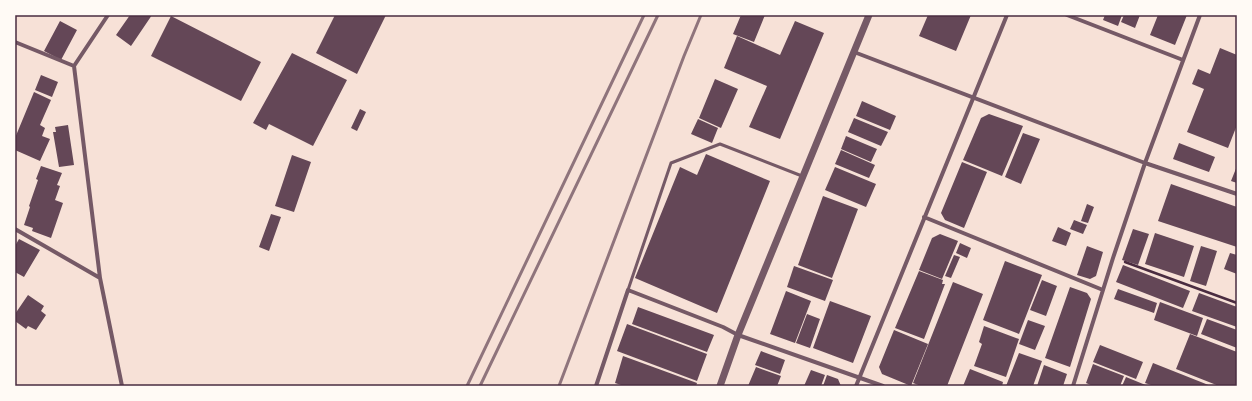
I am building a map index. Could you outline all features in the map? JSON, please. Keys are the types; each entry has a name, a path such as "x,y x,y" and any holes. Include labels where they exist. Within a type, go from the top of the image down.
{"street":[{"path":"108,15 74,66 100,278 122,386"},
{"path":"720,386 738,334 869,15"},
{"path":"856,386 1007,15"},
{"path":"1068,15 1183,60"},
{"path":"1074,386 1113,258 1145,163 1200,15"},
{"path":"15,42 74,66"},
{"path":"854,52 1145,163 1237,194"},
{"path":"924,217 1103,290"},
{"path":"15,229 100,278"},
{"path":"596,386 628,290 738,334 883,386"}],"lane":[{"path":"628,290 671,163 720,144 802,176"}],"path":[{"path":"1113,258 1237,303"}],"building":[{"path":"130,15 152,15 131,46 116,35"},
{"path":"335,15 386,15 357,74 316,53"},
{"path":"741,15 765,15 754,42 733,34"},
{"path":"928,15 971,15 956,51 919,36"},
{"path":"1105,15 1122,15 1118,26 1103,20"},
{"path":"1124,15 1140,15 1135,28 1121,22"},
{"path":"1158,15 1187,15 1175,45 1150,35"},
{"path":"171,16 261,62 241,101 151,56"},
{"path":"60,21 77,30 61,60 44,51"},
{"path":"795,21 824,33 780,139 749,127 767,86 724,68 737,36 780,55"},
{"path":"1220,48 1237,55 1237,125 1228,148 1187,132 1204,89 1192,84 1198,69 1210,74"},
{"path":"292,53 347,80 313,146 269,124 266,130 253,123"},
{"path":"41,75 58,82 52,97 35,90"},
{"path":"715,79 738,89 721,128 699,118"},
{"path":"34,92 51,100 40,125 45,128 42,136 50,139 40,161 15,150 15,138"},
{"path":"862,101 896,116 890,130 856,116"},
{"path":"360,109 366,112 357,131 351,128"},
{"path":"989,114 1023,126 1002,176 963,160 981,118"},
{"path":"854,118 888,132 881,146 848,132"},
{"path":"698,119 718,128 712,143 691,134"},
{"path":"68,125 74,165 59,167 53,132 56,132 55,127"},
{"path":"1023,133 1040,139 1021,184 1005,177"},
{"path":"846,136 877,149 871,162 841,149"},
{"path":"1179,143 1215,157 1209,172 1173,159"},
{"path":"841,150 875,165 869,178 835,164"},
{"path":"706,154 770,181 717,313 635,278 680,167 697,175"},
{"path":"292,155 311,162 294,212 275,206"},
{"path":"962,162 987,172 964,228 945,220 941,213"},
{"path":"41,166 62,173 57,185 60,186 55,200 63,203 51,238 32,231 33,228 24,225 38,180 36,179"},
{"path":"1237,166 1237,183 1231,181"},
{"path":"835,167 876,184 866,207 825,190"},
{"path":"1171,184 1237,207 1237,247 1158,221"},
{"path":"823,196 858,209 832,278 798,265"},
{"path":"1087,204 1094,207 1088,223 1081,221"},
{"path":"271,214 281,217 269,251 259,247"},
{"path":"1074,220 1087,225 1083,234 1070,229"},
{"path":"1058,227 1071,233 1066,246 1052,241"},
{"path":"1133,229 1149,234 1138,265 1122,260"},
{"path":"1155,233 1194,246 1184,277 1145,264"},
{"path":"940,234 958,241 942,279 919,270 932,238"},
{"path":"19,239 40,250 24,277 15,272 15,246"},
{"path":"960,243 971,248 967,258 956,253"},
{"path":"1087,246 1103,252 1096,276 1090,279 1077,275"},
{"path":"1201,246 1217,251 1206,286 1190,281"},
{"path":"1230,253 1237,255 1237,274 1224,269"},
{"path":"954,255 960,257 951,278 945,276"},
{"path":"1005,261 1042,275 1019,334 983,320"},
{"path":"1123,265 1190,291 1183,308 1116,282"},
{"path":"794,266 833,280 825,301 787,287"},
{"path":"919,271 943,280 942,284 945,284 924,339 895,328"},
{"path":"1042,280 1057,286 1046,316 1030,310"},
{"path":"953,282 983,294 947,386 921,386 913,383"},
{"path":"1070,287 1087,293 1091,299 1070,367 1045,358"},
{"path":"1118,289 1157,303 1154,313 1114,299"},
{"path":"786,291 811,301 795,343 770,334"},
{"path":"1199,293 1237,307 1237,327 1192,311"},
{"path":"28,295 44,306 41,311 46,315 36,330 28,326 26,329 15,321 15,314"},
{"path":"830,301 871,316 853,363 813,348"},
{"path":"1160,302 1203,318 1197,336 1154,320"},
{"path":"638,307 714,335 707,352 632,324"},
{"path":"807,314 820,319 810,348 796,343"},
{"path":"1207,319 1237,330 1237,348 1201,334"},
{"path":"1028,320 1045,326 1035,350 1019,344"},
{"path":"627,324 707,354 697,381 617,351"},
{"path":"984,326 1019,339 1006,377 974,366 982,344 979,342"},
{"path":"894,330 928,344 911,386 882,374 879,367"},
{"path":"1190,334 1237,352 1237,386 1219,386 1176,369"},
{"path":"1100,345 1143,362 1136,379 1093,362"},
{"path":"761,351 785,360 780,374 755,365"},
{"path":"1019,353 1042,361 1033,386 1006,386"},
{"path":"623,356 697,383 696,386 624,386 615,383"},
{"path":"1153,363 1211,386 1154,386 1145,383"},
{"path":"1093,364 1124,376 1120,386 1093,386 1086,383"},
{"path":"1044,365 1067,374 1063,386 1037,386"},
{"path":"756,367 781,376 777,386 748,386"},
{"path":"970,369 1003,382 1002,386 963,386"},
{"path":"811,370 825,375 821,386 804,386"},
{"path":"827,375 838,379 841,386 823,386"},
{"path":"1126,377 1148,386 1122,386"}],"railway":[{"path":"467,386 644,15"},
{"path":"480,386 658,15"},
{"path":"559,386 684,56 701,15"}]}
